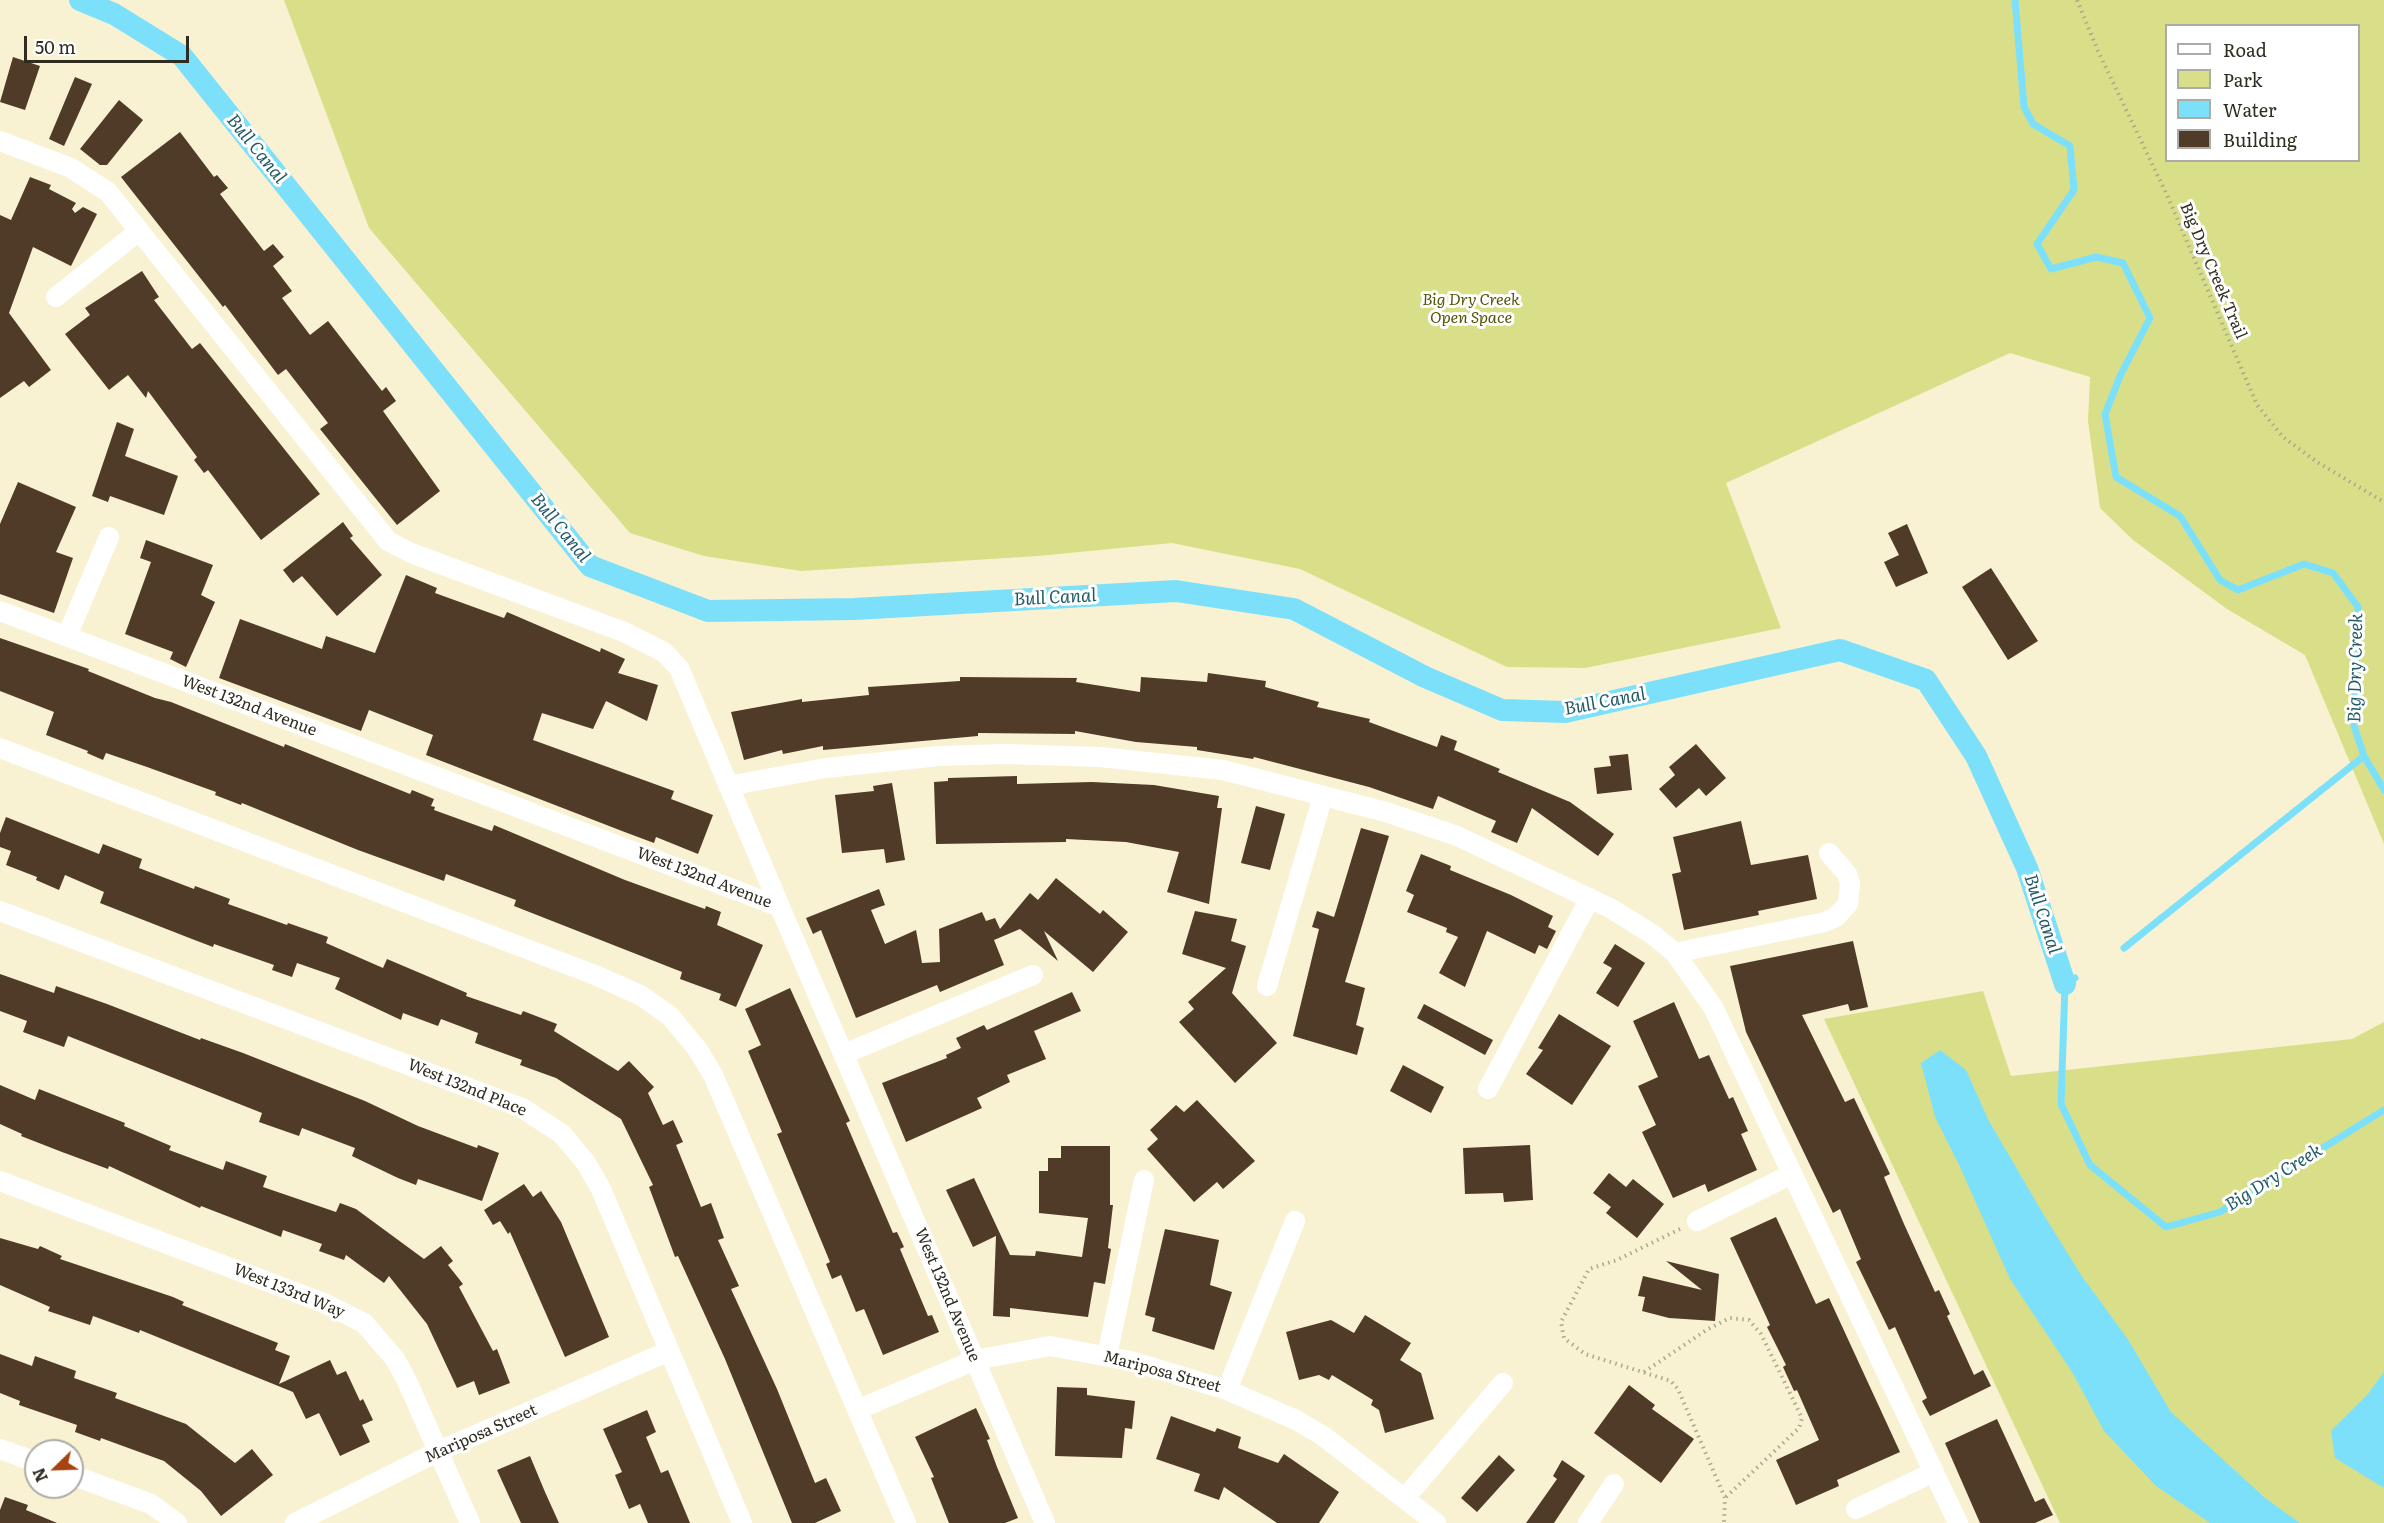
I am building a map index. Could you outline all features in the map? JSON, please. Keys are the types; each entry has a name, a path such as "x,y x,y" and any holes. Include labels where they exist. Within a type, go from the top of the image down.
{"street":[{"path":"0,141 71,168 108,192 388,541 411,553 624,632 664,652 679,668 780,907"},
{"path":"56,297 139,231"},
{"path":"67,636 109,537"},
{"name":"West 132nd Avenue","path":"0,611 780,907 1046,1523"},
{"path":"0,748 595,975 654,1004 688,1035 713,1076 859,1409 906,1523"},
{"path":"728,786 826,768 939,756 1005,754 1155,761 1223,770 1386,812 1456,836 1590,898 1652,934 1675,952 1713,1007 1958,1523"},
{"path":"1267,986 1323,796"},
{"path":"1675,952 1825,922 1836,916 1848,904 1850,883 1847,874 1829,853"},
{"path":"1488,1089 1590,898"},
{"name":"West 132nd Place","path":"0,910 522,1108 546,1122 575,1148 601,1189 742,1523"},
{"path":"844,1054 1034,975"},
{"path":"1697,1221 1792,1174"},
{"path":"1107,1356 1144,1180"},
{"name":"West 133rd Way","path":"0,1181 351,1315 376,1334 395,1359 440,1451 470,1523"},
{"path":"1227,1390 1295,1221"},
{"name":"Mariposa Street","path":"859,1409 975,1360 1050,1346 1107,1356 1181,1374 1227,1390 1314,1430 1436,1523"},
{"name":"Mariposa Street","path":"295,1523 440,1451 669,1351"},
{"path":"1405,1498 1503,1383"},
{"path":"0,1449 24,1458"},
{"path":"1856,1509 1934,1472"},
{"path":"84,1479 151,1504 177,1523"},
{"path":"1588,1523 1614,1484"}],"path":[{"name":"Big Dry Creek Trail","path":"2077,0 2098,51 2167,195 2257,405 2283,437 2317,462 2384,502"},
{"path":"1697,1221 1617,1260 1589,1269 1562,1322 1564,1338 1585,1354 1671,1381 1678,1389 1725,1498 1724,1523"},
{"path":"1643,1372 1708,1329 1730,1318 1749,1320 1761,1334 1802,1418 1799,1428 1725,1498"}],"green space":[{"name":"Big Dry Creek Open Space","path":"284,0 2384,0 2384,844 2305,655 2227,609 2133,540 2100,508 2088,421 2090,377 2010,353 1726,483 1781,628 1585,668 1507,667 1300,569 1172,543 1038,556 801,571 704,556 630,533 369,228"},
{"path":"1983,991 2011,1076 2352,1039 2384,1022 2384,1523 2060,1523 1824,1019"}],"water":[{"path":"1940,1050 1966,1070 1989,1121 2042,1212 2081,1275 2127,1338 2171,1412 2265,1498 2300,1523 2210,1523 2156,1486 2104,1431 2072,1372 2010,1279 1935,1117 1921,1063"},
{"path":"2384,1372 2384,1488 2335,1458 2331,1431 2368,1394"}],"building":[{"path":"13,57 40,66 25,110 0,102"},
{"path":"75,77 92,84 64,146 49,139"},
{"path":"119,100 143,120 107,165 100,165 80,149"},
{"path":"180,132 214,177 217,175 228,188 220,194 264,251 273,244 284,257 273,266 292,291 282,298 310,335 328,321 382,391 386,387 396,401 383,411 440,491 397,525 320,429 328,423 286,369 278,375 225,305 223,307 121,177"},
{"path":"30,177 51,185 49,189 76,203 72,209 75,213 83,207 97,214 71,266 33,247 9,313 51,370 29,387 24,381 0,398 0,215 11,220"},
{"path":"142,271 159,297 154,300 192,349 200,343 320,494 261,540 208,470 204,473 194,460 197,457 148,391 146,398 128,375 109,390 65,334 90,315 85,308"},
{"path":"117,422 134,429 125,456 178,476 164,515 110,496 108,502 92,496"},
{"path":"18,482 76,507 56,552 73,558 54,613 0,594 0,524"},
{"path":"343,522 353,536 350,538 382,575 337,616 302,576 293,583 283,570"},
{"path":"1907,524 1928,573 1896,587 1884,562 1899,555 1888,533"},
{"path":"146,540 213,565 201,595 215,602 186,667 170,659 173,652 125,634 151,562 140,558"},
{"path":"1991,568 2038,641 2008,660 1962,587"},
{"path":"406,575 437,588 435,593 504,618 507,612 600,652 601,648 625,659 618,673 658,685 647,721 606,701 593,729 542,713 533,740 674,791 671,799 713,815 698,854 656,837 654,843 426,755 433,735 369,710 361,731 219,678 240,619 322,649 326,636 375,653"},
{"path":"0,638 89,669 88,671 155,698 171,702 284,747 285,744 410,794 412,790 434,799 431,806 435,807 434,810 492,831 494,825 625,880 705,909 706,906 721,912 717,925 763,945 736,1007 719,1000 721,994 680,979 682,972 514,906 516,900 446,874 444,881 358,850 242,803 241,805 215,795 216,792 106,753 103,760 87,753 88,751 46,735 54,712 0,691"},
{"path":"1208,673 1266,681 1265,687 1319,702 1317,707 1370,719 1369,722 1437,747 1441,735 1457,741 1454,750 1500,769 1498,772 1570,802 1614,834 1598,856 1532,808 1517,843 1491,832 1496,821 1438,796 1433,809 1369,787 1254,757 1253,759 1197,750 1197,747 1136,742 1075,731 1075,734 978,733 978,736 823,750 823,746 783,754 782,750 744,760 731,712 802,699 802,702 869,695 868,687 960,681 960,677 1077,678 1076,682 1140,692 1141,677 1207,682"},
{"path":"1696,744 1726,778 1706,796 1699,788 1676,808 1659,789 1675,775 1669,767"},
{"path":"1628,754 1632,790 1597,794 1594,768 1611,766 1609,756"},
{"path":"1017,776 1017,784 1092,782 1154,785 1219,796 1217,808 1222,808 1209,904 1167,892 1179,852 1126,842 1066,839 1066,842 936,844 934,782 948,781 948,778"},
{"path":"892,783 905,860 886,863 884,849 842,853 835,795 874,791 873,786"},
{"path":"1256,806 1285,814 1270,870 1241,863"},
{"path":"6,817 99,854 103,844 142,859 139,868 194,889 195,886 230,899 228,904 328,937 326,943 383,968 387,959 467,993 466,996 521,1015 523,1011 557,1024 554,1031 618,1071 629,1061 654,1087 648,1093 663,1125 673,1120 683,1142 676,1145 701,1207 711,1203 724,1238 718,1240 739,1286 731,1289 777,1389 815,1483 826,1478 841,1511 815,1523 792,1523 725,1359 678,1256 675,1257 649,1187 653,1185 621,1119 556,1078 520,1065 522,1060 475,1043 478,1033 441,1019 438,1026 403,1013 401,1020 335,989 340,978 297,963 292,977 272,970 274,965 214,944 213,947 100,903 104,892 65,875 59,890 36,880 37,877 6,865 11,851 0,847 0,833"},
{"path":"1741,821 1751,865 1808,855 1817,899 1758,911 1759,915 1684,930 1672,874 1681,872 1673,837"},
{"path":"1361,828 1389,836 1345,982 1365,988 1356,1025 1364,1028 1357,1055 1293,1036 1319,929 1312,927 1317,911 1334,917"},
{"path":"1421,854 1451,866 1450,870 1511,895 1553,916 1548,927 1556,931 1547,949 1539,945 1535,954 1487,931 1465,987 1439,973 1458,937 1446,932 1447,928 1407,912 1414,895 1406,891"},
{"path":"1056,878 1100,914 1103,910 1128,932 1093,972 1044,931 1058,961 1020,929 994,940 1004,965 940,992 937,985 856,1018 821,930 813,934 806,918 879,889 885,905 871,910 885,944 916,930 922,963 940,962 939,929 982,912 986,921 995,918 1000,929 1030,893 1038,900"},
{"path":"1195,911 1237,919 1231,941 1246,946 1232,993 1277,1043 1235,1083 1179,1022 1194,1009 1188,1002 1226,968 1182,954"},
{"path":"1853,941 1868,1007 1850,1011 1848,1004 1802,1015 1845,1102 1854,1098 1890,1174 1884,1177 1904,1224 1935,1292 1939,1290 1950,1314 1947,1316 1974,1375 1983,1370 1991,1386 1930,1416 1922,1401 1927,1398 1895,1327 1889,1330 1856,1262 1861,1259 1840,1209 1833,1213 1746,1032 1730,966"},
{"path":"1615,944 1645,963 1618,1007 1596,993 1612,968 1603,963"},
{"path":"0,974 54,993 56,986 107,1004 200,1040 201,1038 243,1053 365,1101 418,1126 477,1148 478,1145 499,1153 482,1201 418,1179 416,1185 398,1178 352,1156 355,1148 302,1128 299,1136 259,1122 262,1113 68,1036 64,1047 23,1032 27,1021 0,1011"},
{"path":"790,988 850,1121 846,1123 893,1233 897,1232 904,1247 900,1249 928,1316 932,1315 939,1332 883,1355 864,1309 856,1312 841,1275 832,1279 826,1264 830,1262 777,1134 782,1132 748,1051 761,1045 745,1009"},
{"path":"1072,992 1081,1011 1034,1031 1046,1059 1007,1075 1010,1082 977,1098 982,1108 906,1142 882,1083 947,1058 946,1055 961,1048 956,1038 984,1025 987,1030"},
{"path":"1674,1002 1699,1059 1709,1055 1729,1099 1733,1097 1748,1131 1741,1134 1757,1170 1708,1192 1705,1184 1673,1198 1642,1132 1656,1125 1638,1086 1658,1077 1633,1021"},
{"path":"1424,1004 1493,1040 1485,1055 1417,1018"},
{"path":"1559,1014 1611,1046 1572,1105 1526,1074 1543,1050 1538,1048"},
{"path":"1403,1065 1444,1087 1431,1113 1390,1091"},
{"path":"0,1085 35,1100 39,1089 125,1123 124,1126 171,1146 169,1150 223,1170 226,1161 267,1176 263,1187 336,1212 340,1203 356,1209 424,1259 441,1246 453,1261 448,1265 463,1284 459,1287 493,1351 497,1349 510,1383 479,1395 474,1381 457,1388 427,1324 389,1276 384,1283 346,1255 344,1260 319,1251 322,1244 283,1230 281,1237 201,1206 200,1208 109,1166 108,1169 62,1152 21,1136 22,1134 0,1124"},
{"path":"1197,1100 1255,1161 1223,1189 1217,1182 1194,1202 1147,1149 1158,1139 1150,1130 1176,1105 1184,1112"},
{"path":"1530,1145 1533,1200 1504,1202 1503,1193 1465,1194 1463,1148"},
{"path":"1061,1146 1110,1146 1110,1205 1113,1205 1108,1248 1111,1249 1105,1284 1094,1282 1088,1317 1010,1308 1010,1317 993,1316 996,1236 973,1247 946,1190 974,1178 1010,1255 1035,1256 1036,1251 1082,1257 1088,1218 1039,1213 1039,1171 1048,1171 1048,1158 1061,1158"},
{"path":"1609,1173 1626,1187 1633,1179 1664,1204 1637,1238 1606,1213 1611,1207 1593,1193"},
{"path":"524,1184 533,1197 541,1191 561,1222 609,1337 565,1357 510,1232 508,1234 500,1221 493,1225 484,1210"},
{"path":"1776,1217 1816,1304 1829,1298 1900,1452 1837,1480 1839,1486 1796,1505 1776,1460 1819,1440 1797,1390 1794,1391 1783,1367 1786,1365 1767,1327 1770,1325 1730,1238"},
{"path":"1165,1229 1219,1240 1210,1285 1232,1292 1214,1350 1152,1331 1155,1318 1145,1315"},
{"path":"0,1238 38,1249 40,1246 62,1256 60,1259 173,1297 184,1302 182,1305 278,1343 275,1350 290,1356 279,1384 330,1360 337,1375 346,1371 360,1401 363,1399 373,1420 362,1425 370,1442 340,1456 319,1413 306,1419 293,1392 140,1330 139,1333 93,1316 90,1325 48,1311 50,1307 0,1285"},
{"path":"1666,1261 1719,1274 1715,1321 1669,1318 1642,1311 1645,1297 1638,1296 1643,1276 1702,1290"},
{"path":"1365,1315 1411,1343 1400,1360 1421,1373 1434,1419 1385,1433 1379,1410 1371,1405 1373,1400 1332,1375 1329,1380 1319,1375 1299,1380 1286,1332 1331,1320 1354,1333"},
{"path":"0,1354 32,1366 35,1356 76,1371 74,1378 117,1393 115,1398 186,1424 235,1463 252,1449 273,1475 221,1516 201,1491 164,1461 101,1438 100,1441 75,1432 77,1425 19,1405 20,1401 0,1393"},
{"path":"1629,1385 1655,1405 1652,1409 1694,1439 1661,1483 1594,1433"},
{"path":"1057,1387 1087,1388 1087,1395 1135,1401 1132,1429 1125,1428 1122,1458 1055,1456"},
{"path":"976,1408 990,1439 987,1440 1018,1518 1005,1523 949,1523 931,1478 934,1477 915,1437"},
{"path":"647,1410 656,1432 646,1437 661,1473 668,1470 690,1523 648,1523 640,1504 629,1509 615,1475 622,1472 603,1429"},
{"path":"1171,1416 1215,1432 1217,1428 1241,1437 1238,1448 1278,1463 1284,1454 1339,1492 1319,1523 1277,1523 1224,1487 1219,1500 1194,1491 1200,1474 1156,1459"},
{"path":"1997,1419 2035,1502 2044,1498 2053,1515 2035,1523 1980,1523 1945,1443"},
{"path":"1499,1455 1515,1470 1477,1512 1461,1498"},
{"path":"530,1456 559,1523 521,1523 497,1470"},
{"path":"1562,1460 1585,1476 1554,1523 1526,1523 1557,1479 1553,1476"},
{"path":"5,1497 28,1505 26,1510 57,1523 0,1523 0,1510"}],"waterway":[{"name":"Bull Canal","path":"80,0 114,14 182,56 590,566 708,611 854,609 1176,591 1294,609 1425,677 1502,710 1565,712 1840,650 1926,680 1976,756 2027,868 2065,984"},
{"name":"Big Dry Creek","path":"2015,0 2024,107 2033,124 2070,146 2074,190 2037,244 2051,269 2096,257 2123,263 2150,318 2121,374 2105,414 2116,477 2180,516 2220,580 2238,590 2304,564 2333,573 2358,607 2354,726 2364,756 2124,948"},
{"name":"Big Dry Creek","path":"2364,756 2384,790"},
{"name":"Big Dry Creek","path":"2075,978 2065,984 2061,1104 2090,1165 2166,1227 2220,1212 2384,1110"}]}
